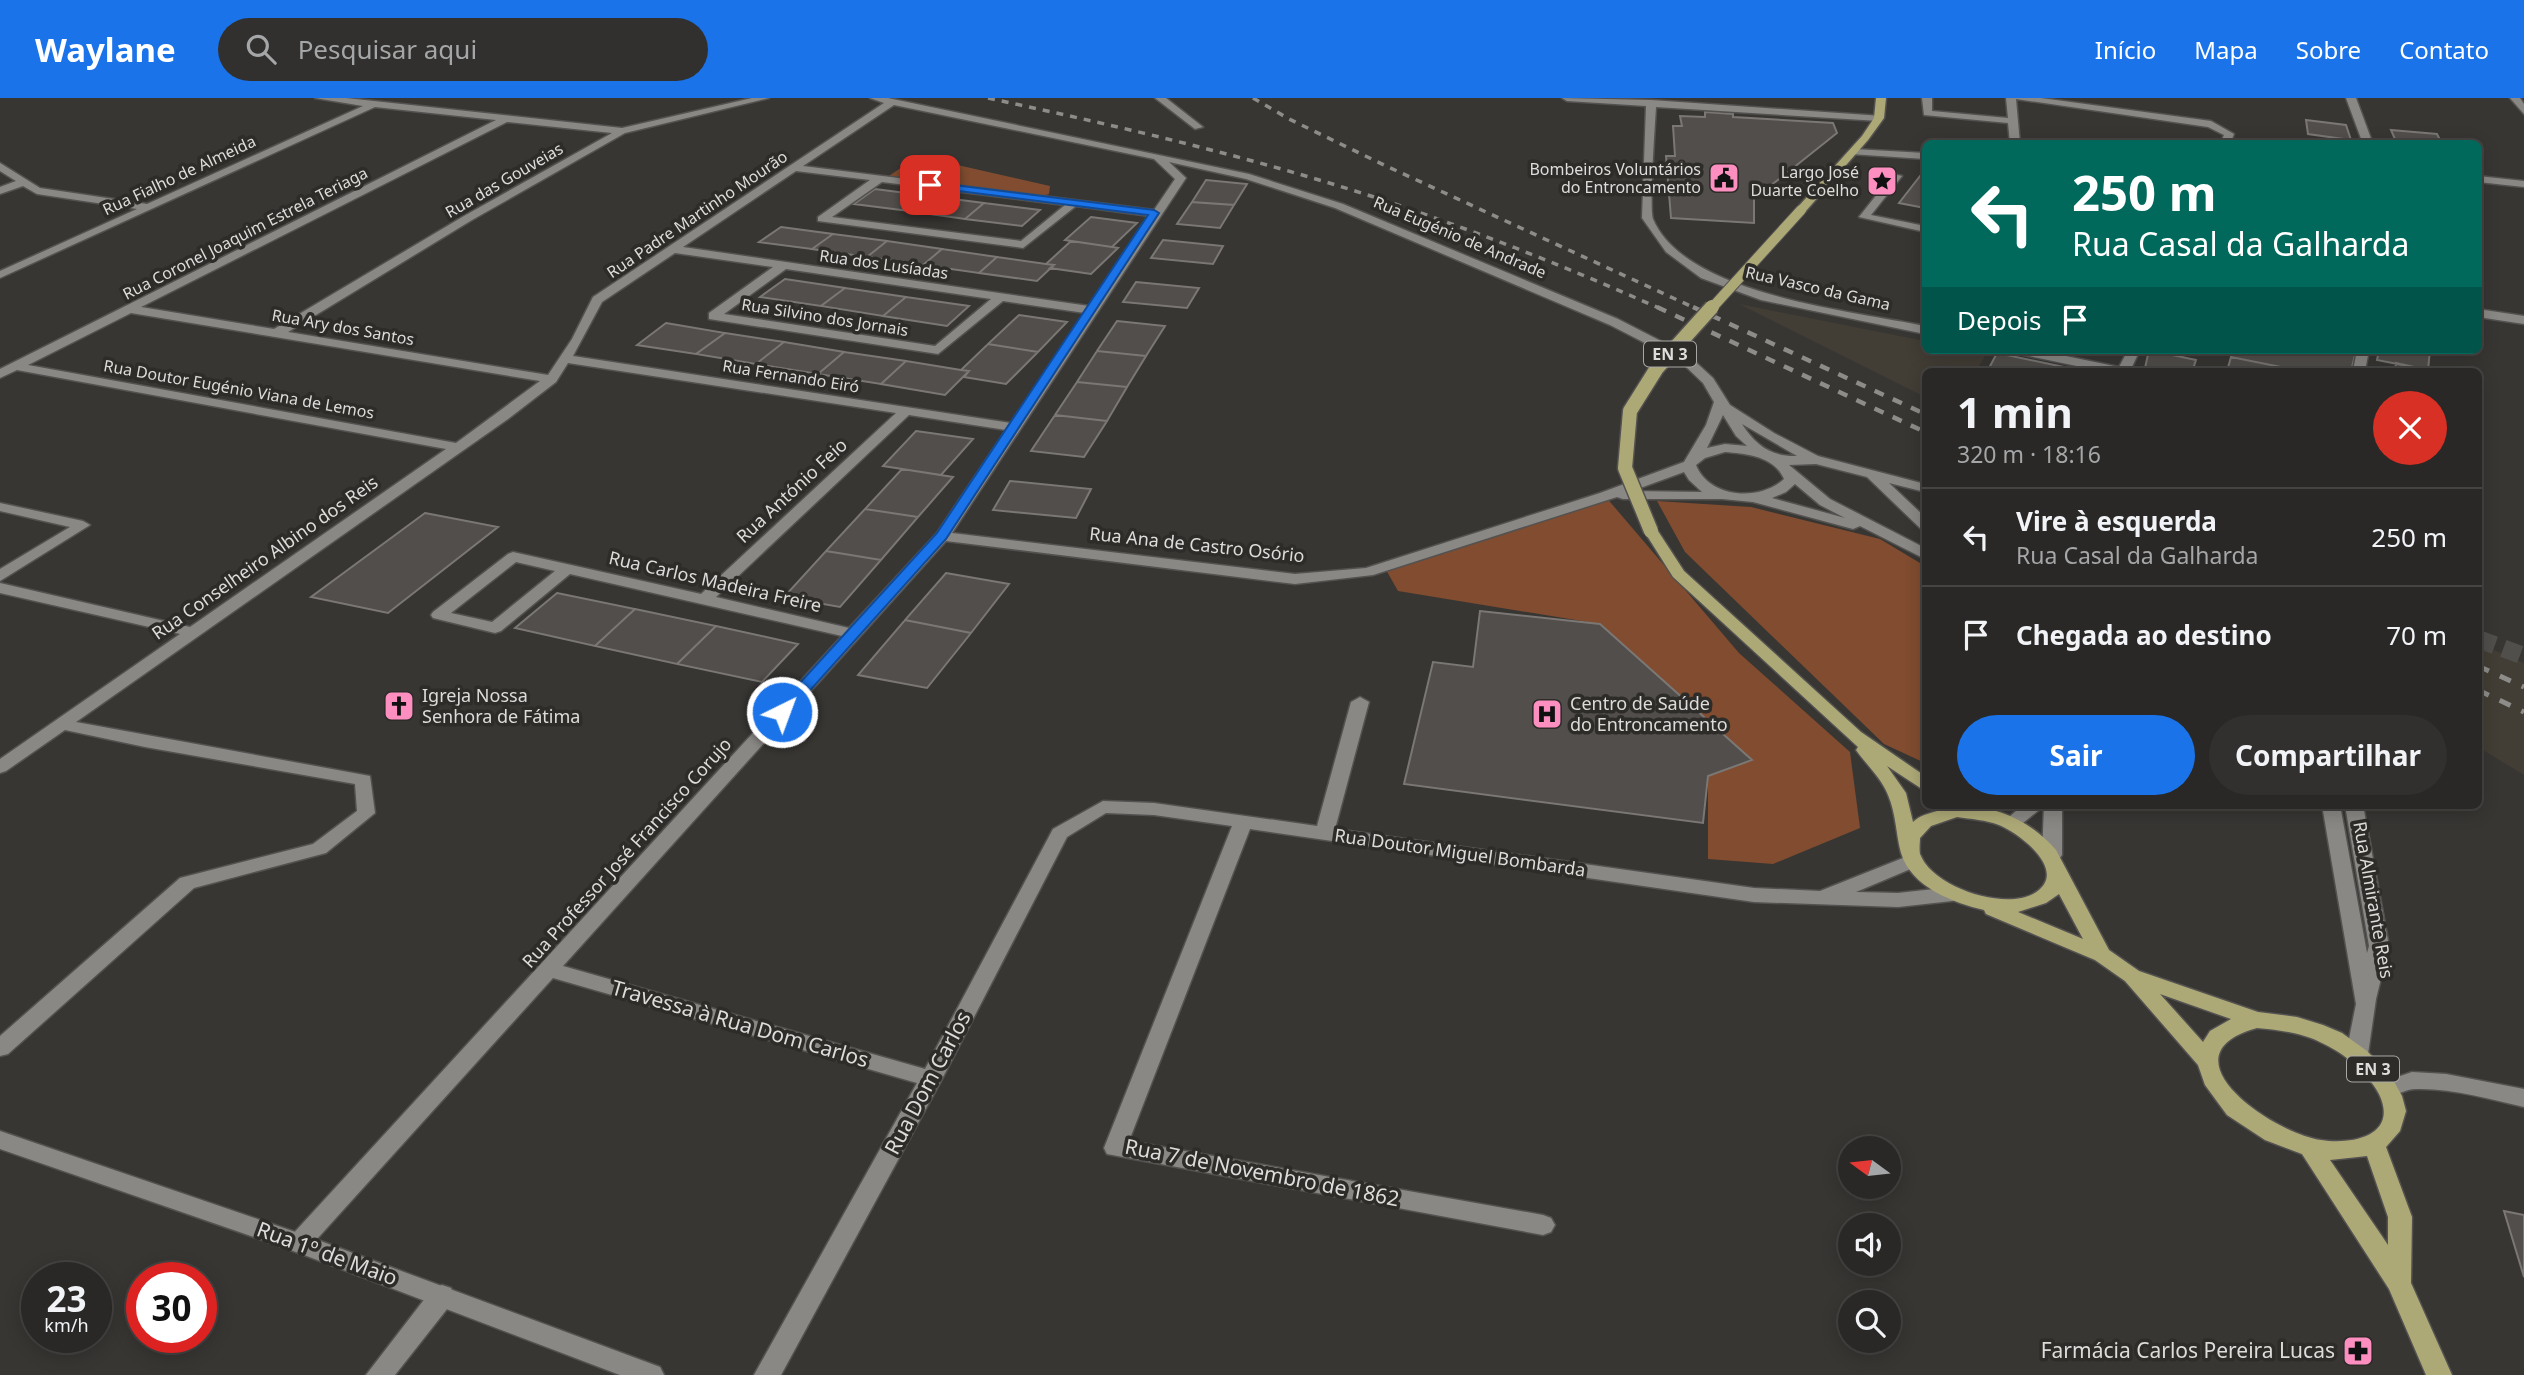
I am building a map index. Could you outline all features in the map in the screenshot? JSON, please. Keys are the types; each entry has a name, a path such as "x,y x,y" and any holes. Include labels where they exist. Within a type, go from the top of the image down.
{"main road":[{"name":"EN 3","path":"1881,98 1879,118 1866,138 1657,368 1630,411 1625,468 1651,531 1678,574 1855,736 1922,783"},
{"name":"EN 3","path":"1855,736 1897,793 1910,851 1927,878 1952,894 2102,955 2132,976 2208,1062"},
{"name":"EN 3","path":"1973,809 2011,823 2035,837 2054,864 2102,955"},
{"name":"EN 3","path":"1910,851 1915,827 1932,816 1956,811 1983,814"},
{"name":"EN 3","path":"1980,904 2010,907 2035,902 2052,890 2054,864"},
{"name":"EN 3","path":"2132,976 2257,1020"},
{"name":"EN 3","path":"2257,1020 2281,1021 2308,1028 2334,1039 2357,1054 2371,1066 2388,1089 2395,1111 2390,1130 2374,1144 2357,1150 2309,1148 2280,1137 2251,1121 2229,1102 2214,1082 2208,1062 2210,1045 2220,1032 2235,1023 2257,1020"},
{"path":"2374,1144 2400,1217 2399,1283"},
{"path":"2309,1148 2399,1283 2439,1375"}],"street":[{"path":"324,98 622,131"},
{"name":"Rua das Gouveias","path":"277,333 468,218 622,131 765,98"},
{"path":"1160,98 1198,127"},
{"path":"1567,98 1651,103 1709,102 1879,118"},
{"path":"1927,98 1927,113 2013,121"},
{"path":"2011,98 2015,140"},
{"path":"2020,98 2211,124 2229,134 2227,140"},
{"path":"2351,98 2367,140"},
{"path":"2515,98 2524,111"},
{"path":"883,100 1157,157"},
{"name":"Rua Padre Martinho Mourão","path":"551,379 578,339 597,300 795,168 883,100"},
{"name":"Rua Vasco da Gama","path":"1651,103 1647,218 1670,250 1705,276 1765,297 1922,329"},
{"name":"Rua Fialho de Almeida","path":"0,275 372,104"},
{"name":"Rua Coronel Joaquim Estrela Teriaga","path":"0,374 504,120"},
{"path":"1866,138 1912,154"},
{"path":"1854,152 1922,156"},
{"name":"Rua Professor José Francisco Corujo","path":"299,1243 942,536 1154,213 1181,177 1157,157"},
{"name":"Rua Eugénio de Andrade","path":"1157,157 1250,177 1339,205 1614,322 1684,358 1708,381 1741,433 1763,454"},
{"path":"0,166 37,191 148,207"},
{"path":"795,168 1154,213"},
{"path":"1897,176 1864,217 1922,228"},
{"path":"879,179 822,219 1023,245 1074,203"},
{"path":"2482,179 2524,184"},
{"path":"0,191 24,182"},
{"name":"Rua dos Lusíadas","path":"672,249 1091,310"},
{"name":"Rua Silvino dos Jornais","path":"784,265 713,316 938,350 1000,297"},
{"name":"Rua Ary dos Santos","path":"129,309 551,379"},
{"path":"2482,314 2524,320"},
{"path":"2038,354 2106,368"},
{"name":"Rua Fernando Eiró","path":"565,359 1013,427"},
{"name":"Rua Doutor Eugénio Viana de Lemos","path":"0,362 456,447"},
{"name":"Rua Conselheiro Albino dos Reis","path":"0,767 503,416 551,379"},
{"path":"1720,403 1713,425 1692,461 1690,475 1700,484 1734,497"},
{"name":"Rua Eugénio de Andrade","path":"1720,403 1769,436 1816,460"},
{"name":"Rua António Feio","path":"705,599 905,412"},
{"name":"Rua Ana de Castro Osório","path":"942,536 1295,579 1377,570 1605,496 1692,461 1707,451 1725,448 1763,454"},
{"path":"1763,454 1783,466 1825,502 1922,552"},
{"path":"1783,466 1816,460 1922,487"},
{"path":"1754,498 1773,495 1785,489 1791,480 1783,466"},
{"path":"1872,475 1922,521"},
{"name":"Rua Ana de Castro Osório","path":"1605,496 1754,498"},
{"path":"1754,498 1887,534"},
{"path":"0,507 83,525 0,576"},
{"name":"Rua Carlos Madeira Freire","path":"568,569 495,628 439,615 513,557 568,569 705,599 853,634"},
{"path":"0,588 192,632"},
{"path":"1324,834 1360,702"},
{"path":"0,1048 187,883 319,849 366,813 364,780 145,742 61,723"},
{"name":"Rua Doutor Miguel Bombarda","path":"1104,807 1154,809 1754,895 1898,901 1952,894"},
{"name":"Rua Dom Carlos","path":"767,1375 931,1079 1060,833 1104,807"},
{"path":"2011,823 2030,809"},
{"path":"2053,809 2054,864"},
{"name":"Rua Almirante Reis","path":"2332,809 2366,1004"},
{"name":"Rua Almirante Reis","path":"2355,809 2379,946 2357,1054"},
{"name":"Rua 7 de Novembro de 1862","path":"1243,822 1115,1148 1543,1225"},
{"path":"1817,898 1873,879 1910,851"},
{"name":"Travessa à Rua Dom Carlos","path":"548,969 931,1079"},
{"path":"2388,1089 2412,1080 2446,1082 2524,1098"},
{"name":"Rua 1º de Maio","path":"0,1140 299,1243 651,1375"},
{"path":"379,1375 442,1296"}],"shaded area":[{"path":"918,156 1050,186 1049,194 1039,197 889,176"},
{"path":"1739,304 1922,340 1922,354 1986,354 1978,368 1922,368 1922,396"},
{"path":"1605,496 1739,653 1850,752 1860,828 1773,864 1708,859 1708,776 1600,624 1398,591 1385,568"},
{"path":"1657,501 1751,507 1880,539 1922,564 1922,762 1884,744 1685,552"},
{"path":"2482,645 2524,663 2524,775 2482,749"}],"building":[{"name":"Bombeiros Voluntários do Entroncamento","path":"1705,112 1733,114 1733,117 1833,123 1837,133 1754,199 1754,223 1671,218 1666,156 1675,156 1673,126 1682,126 1680,116 1705,117"},
{"path":"2306,120 2346,125 2351,140 2308,134"},
{"path":"2391,130 2437,134 2440,140 2395,140"},
{"path":"1920,176 1922,176 1922,207 1899,203"},
{"path":"1206,180 1247,184 1234,205 1192,202"},
{"path":"875,189 929,196 909,211 854,204"},
{"path":"929,196 984,203 965,219 909,211"},
{"path":"1192,202 1234,205 1220,228 1177,224"},
{"path":"984,203 1040,210 1022,226 965,219"},
{"path":"1091,217 1137,223 1112,247 1065,240"},
{"path":"781,227 833,234 812,249 759,242"},
{"path":"833,234 887,241 867,257 812,249"},
{"path":"1163,240 1223,246 1213,264 1151,258"},
{"path":"887,241 942,249 923,265 867,257"},
{"path":"1071,241 1118,248 1091,274 1050,268 1054,265 1046,264"},
{"path":"942,249 997,257 979,273 923,265"},
{"path":"997,257 1054,265 1037,281 979,273"},
{"path":"785,279 845,288 821,306 760,297"},
{"path":"1136,282 1199,288 1187,308 1123,302"},
{"path":"845,288 906,297 883,316 821,306"},
{"path":"906,297 969,306 947,326 883,316"},
{"path":"1019,315 1067,322 1038,352 988,344"},
{"path":"1117,321 1165,326 1146,356 1097,351"},
{"path":"666,323 725,333 696,354 637,345"},
{"path":"725,333 784,342 756,364 696,354"},
{"path":"784,342 844,352 818,374 756,364"},
{"path":"988,344 1038,352 1006,384 964,377 969,371 961,370"},
{"path":"1097,351 1146,356 1127,387 1077,382"},
{"path":"844,352 906,361 881,384 818,374"},
{"path":"1996,354 2002,354 2069,368 1989,368"},
{"path":"2148,354 2168,354 2196,360 2193,368 2145,368"},
{"path":"2231,354 2355,355 2352,368 2281,368 2231,357"},
{"path":"2378,354 2430,354 2428,368 2377,360"},
{"path":"2231,357 2281,367 2281,368 2228,368"},
{"path":"906,361 969,371 945,395 881,384"},
{"path":"2396,363 2419,368 2395,368"},
{"path":"1077,382 1127,387 1107,421 1055,415"},
{"path":"1055,415 1107,421 1084,457 1031,451"},
{"path":"916,431 973,439 941,475 883,466"},
{"path":"902,469 953,477 918,517 865,509"},
{"path":"1010,481 1091,489 1076,518 993,510"},
{"path":"865,509 918,517 881,560 826,551"},
{"path":"425,513 498,527 388,613 311,597"},
{"path":"826,551 881,560 840,607 784,597"},
{"path":"946,573 1009,584 971,633 905,620"},
{"path":"557,593 635,609 595,646 515,628"},
{"path":"635,609 716,626 677,664 595,646"},
{"path":"1480,611 1600,624 1752,760 1708,776 1703,823 1404,784 1433,662 1473,667"},
{"path":"905,620 971,633 927,688 858,675"},
{"path":"716,626 798,644 762,682 677,664"},
{"path":"2504,1211 2524,1215 2524,1277"}],"tunnel":[{"path":"2482,640 2524,656"}],"railway":[{"path":"988,98 1182,143 1374,197 1519,249 1661,309"},
{"path":"1253,98 1289,119 1384,165 1697,309"},
{"path":"1657,307 1922,431"},
{"path":"1693,307 1922,413"},
{"path":"2482,668 2524,687"},
{"path":"2482,692 2524,712"}],"place":[{"name":"Bombeiros Voluntários do Entroncamento","path":"1724,178"},
{"name":"Largo José Duarte Coelho","path":"1882,181"},
{"name":"Igreja Nossa Senhora de Fátima","path":"399,706"},
{"name":"Centro de Saúde do Entroncamento","path":"1547,714"},
{"name":"Farmácia Carlos Pereira Lucas","path":"2358,1351"}],"route":[{"path":"782,712 942,536 1154,213 930,185"}]}
